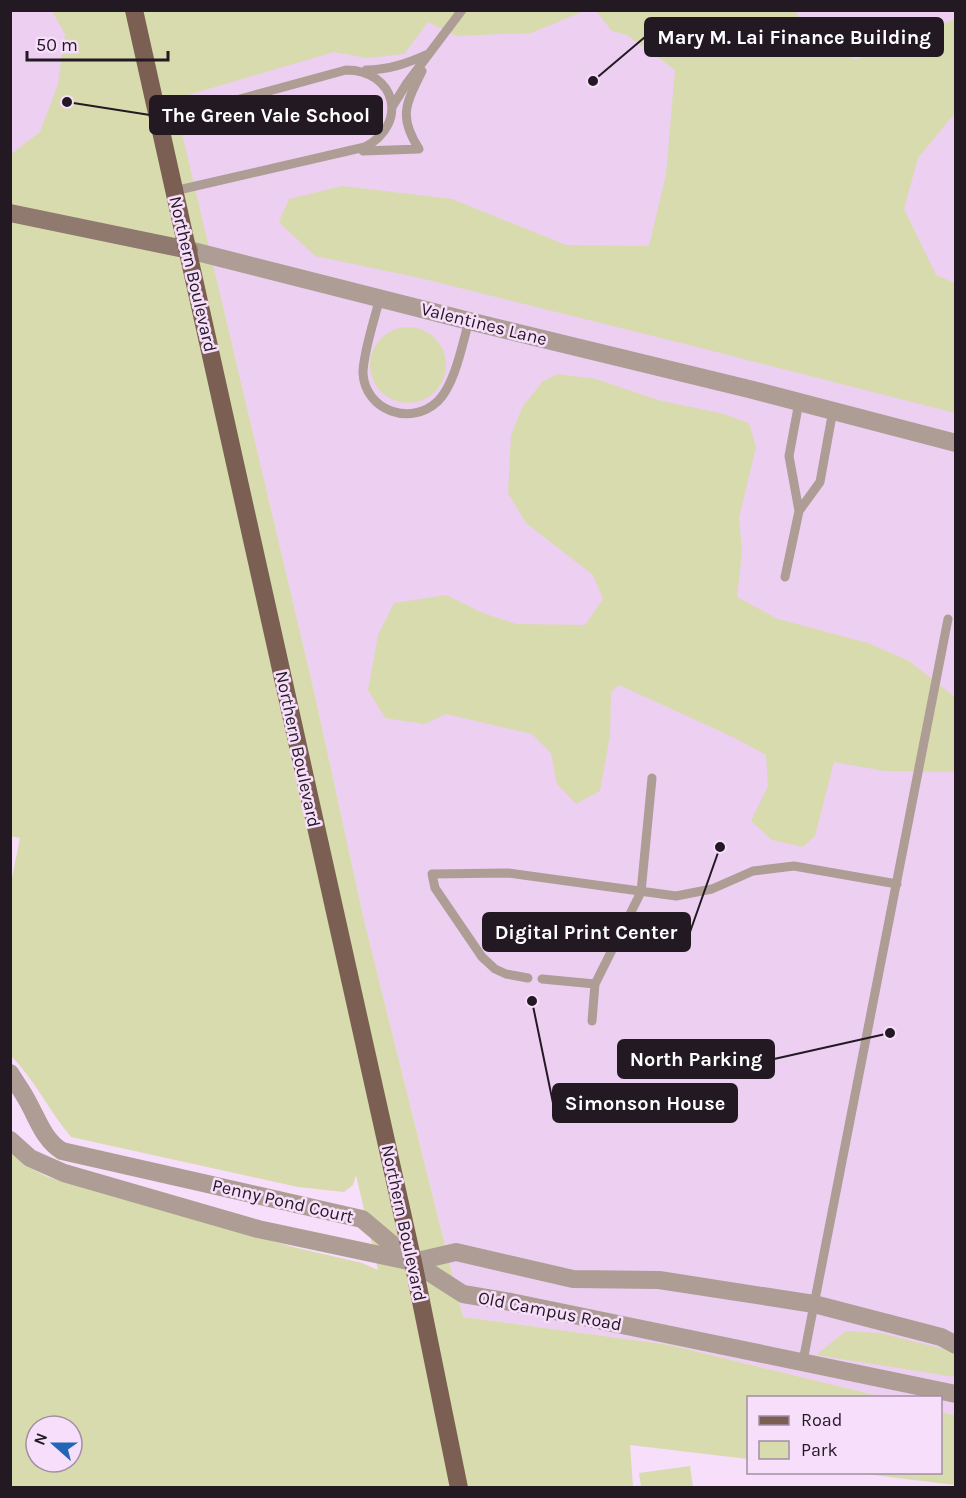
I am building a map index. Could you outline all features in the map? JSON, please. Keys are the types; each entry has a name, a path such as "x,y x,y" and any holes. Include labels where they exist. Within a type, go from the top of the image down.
{"main road":[{"name":"Northern Boulevard","path":"134,10 413,1262 459,1488"}],"street":[{"name":"Valentines Lane","path":"10,213 189,250 833,410 956,443"},
{"name":"Penny Pond Court","path":"10,1073 28,1102 39,1126 54,1146 62,1151 362,1219 413,1262"},
{"name":"Penny Pond Court","path":"10,1140 30,1158 64,1173 258,1229 413,1262"},
{"name":"Old Campus Road","path":"413,1262 456,1252 573,1279 658,1280 814,1304 941,1337 956,1345"},
{"name":"Old Campus Road","path":"413,1262 463,1294 803,1361 956,1394"}],"lane":[{"path":"392,107 462,10"},
{"path":"159,121 346,70 380,70 408,63 430,53"},
{"path":"352,151 419,149 409,133 406,121 407,105 430,53"},
{"path":"174,191 352,151 376,141 385,132 391,120 392,107 389,94 372,74 359,70"},
{"path":"380,297 363,371 368,392 375,401 393,413 414,414 427,410 438,401 446,390 459,358 469,321"},
{"path":"785,577 799,511 789,456 799,402"},
{"path":"799,511 820,482 833,410"},
{"path":"803,1361 948,619"},
{"path":"592,1021 596,984 641,892 652,778"},
{"path":"528,978 506,974 495,969 482,957 435,888 432,874 508,873 676,896 712,889 753,871 794,866 897,884"},
{"path":"542,979 596,984"}],"shaded area":[{"path":"10,11 103,11 11,197"},
{"path":"153,11 955,11 955,1415 942,1412 942,1396 879,1396 670,1345 463,1317 364,920 314,691"}],"green space":[{"path":"52,11 584,11 531,33 456,36 428,22 404,54 366,58 334,52 174,99 314,691 364,920 463,1317 670,1345 879,1396 747,1396 747,1459 630,1445 633,1487 11,1487 10,1148 24,1165 48,1177 293,1247 362,1263 378,1270 356,1175 353,1185 344,1192 298,1187 71,1137 11,1056 10,888 20,838 10,836 10,155 40,132 58,84 65,34"},
{"path":"596,11 795,11 801,21 855,60 955,19 955,113 918,158 904,209 936,275 955,283 955,413 420,278 315,256 279,222 289,199 342,186 452,199 566,245 649,246 666,174 675,70 627,35 612,31"},
{"path":"408,327 423,330 435,338 443,350 446,365 443,380 435,392 423,400 408,403 393,400 381,392 373,380 370,365 373,350 381,338 393,330"},
{"path":"558,374 596,379 658,400 724,414 749,423 756,447 739,518 742,552 737,597 778,619 868,643 909,661 955,697 955,772 884,771 834,762 815,836 803,847 772,840 751,821 768,786 766,755 735,738 619,685 611,692 610,736 600,791 576,804 557,784 551,753 532,734 446,714 424,724 385,718 368,690 378,635 394,603 446,595 483,613 516,624 585,625 603,599 593,575 526,523 508,493 511,435 523,406 543,381"},
{"path":"846,1331 880,1333 955,1352 955,1377 816,1355"},
{"path":"942,1412 955,1415 955,1485 865,1474 942,1474"},
{"path":"690,1466 693,1487 641,1487 639,1473"}],"place":[{"name":"Mary M. Lai Finance Building","path":"593,81"},
{"name":"The Green Vale School","path":"67,102"},
{"name":"Digital Print Center","path":"720,847"},
{"name":"Simonson House","path":"532,1001"},
{"name":"North Parking","path":"890,1033"}]}
